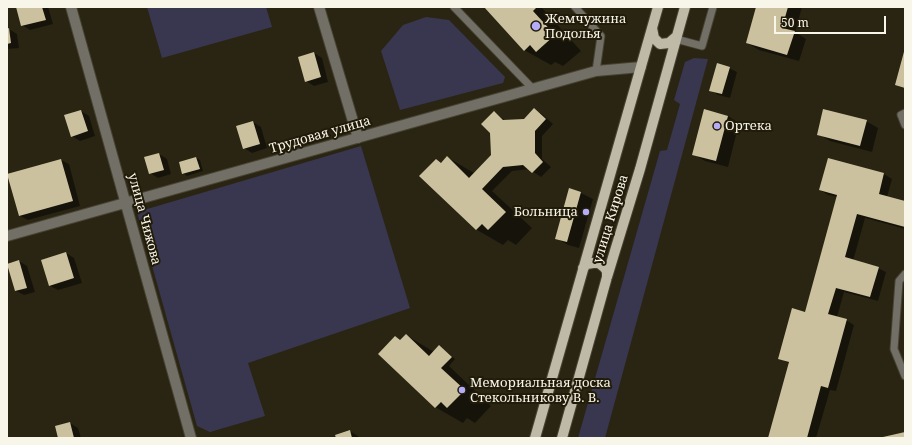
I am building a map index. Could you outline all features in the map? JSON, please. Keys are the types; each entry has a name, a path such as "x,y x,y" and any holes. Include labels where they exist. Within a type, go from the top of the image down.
{"main road":[{"name":"улица Кирова","path":"535,438 658,7"},
{"name":"улица Кирова","path":"562,438 685,7"},
{"path":"652,28 654,38 660,44 669,43 676,37"},
{"path":"583,268 587,264 599,263 607,271 607,277"}],"street":[{"name":"улица Чижова","path":"71,7 191,438"},
{"path":"319,7 358,138"},
{"name":"Трудовая улица","path":"7,236 596,71 641,67"}],"lane":[{"path":"454,7 533,88"},
{"path":"575,7 601,36 596,71"},
{"path":"676,37 702,46 713,7"},
{"path":"905,112 901,115 905,124"},
{"path":"905,274 899,281 894,349 905,376"}],"shaded area":[{"path":"147,7 266,7 272,27 162,58"},
{"path":"426,17 449,20 505,77 503,83 400,110 381,51 403,25"},
{"path":"694,58 708,59 605,438 578,438 660,151 667,150 680,104 674,100 685,62"},
{"path":"361,146 410,308 248,363 265,416 210,432 197,426 137,212"}],"building":[{"path":"16,7 42,7 46,20 21,26"},
{"path":"484,7 537,7 533,11 555,35 536,52 530,45 524,51"},
{"path":"756,7 788,7 782,28 795,31 787,55 746,43"},
{"path":"9,28 11,43 7,44 7,29"},
{"path":"905,48 905,88 895,85"},
{"path":"314,52 321,77 305,82 298,57"},
{"path":"717,63 730,67 722,94 709,91"},
{"path":"534,108 546,119 535,131 535,153 543,162 532,173 523,165 503,167 482,189 506,212 488,230 482,224 476,230 419,176 436,159 441,163 447,156 469,178 491,155 490,133 481,124 494,111 503,120 524,119"},
{"path":"704,109 728,116 716,161 692,155"},
{"path":"823,109 867,120 860,146 817,135"},
{"path":"81,110 88,131 71,137 64,115"},
{"path":"253,121 260,144 243,149 236,126"},
{"path":"159,153 164,170 149,174 144,157"},
{"path":"196,157 200,169 182,174 179,162"},
{"path":"828,158 884,173 879,194 905,201 905,227 857,214 845,257 879,267 870,297 836,288 828,314 847,319 828,388 821,386 807,438 768,438 789,362 778,359 792,308 805,312 837,195 819,190"},
{"path":"61,159 73,201 19,216 7,174"},
{"path":"569,188 581,192 567,242 555,239"},
{"path":"66,252 74,278 49,286 41,260"},
{"path":"19,260 27,288 15,291 7,264"},
{"path":"406,334 429,356 439,345 452,357 441,368 465,390 447,408 441,402 435,408 378,354 395,336 400,340"},
{"path":"70,422 74,438 58,438 55,426"},
{"path":"350,430 352,438 336,438 335,435"},
{"path":"905,432 905,438 883,438 883,437"}],"place":[{"name":"Жемчужина Подолья","path":"536,26"},
{"name":"Ортека","path":"717,126"},
{"name":"Больница","path":"586,212"},
{"name":"Мемориальная доска Стекольникову В. В.","path":"462,390"}]}
